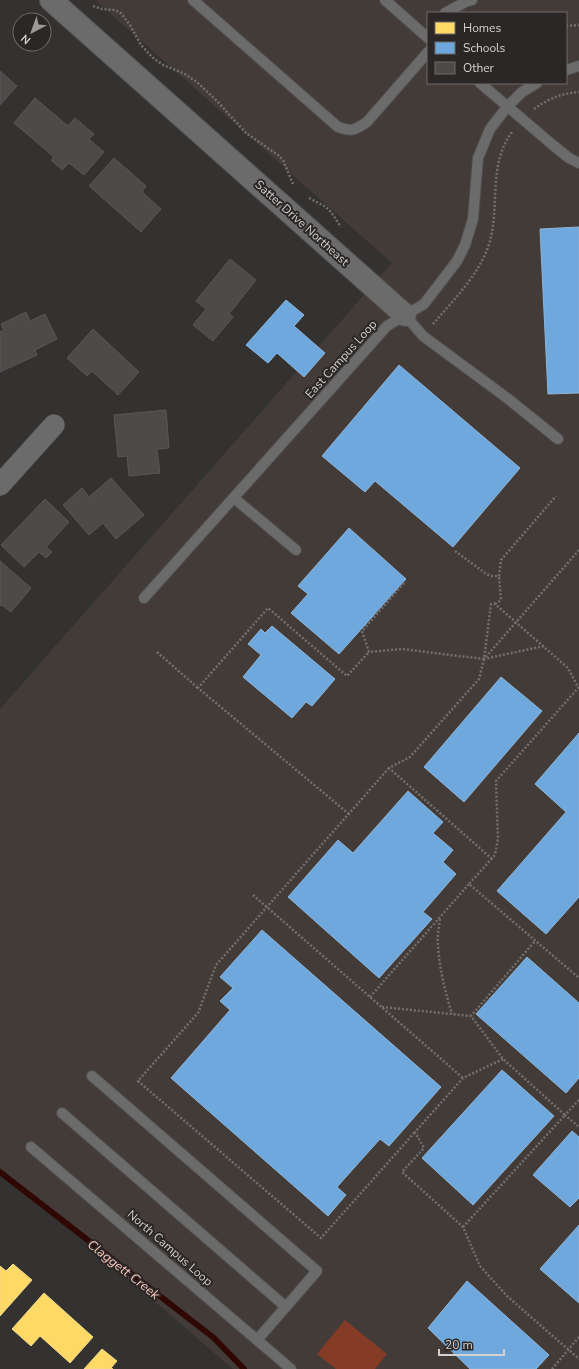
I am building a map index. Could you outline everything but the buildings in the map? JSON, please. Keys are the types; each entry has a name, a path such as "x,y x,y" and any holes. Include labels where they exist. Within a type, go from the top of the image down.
{"street":[{"name":"Satter Drive Northeast","path":"51,0 406,315"},
{"path":"0,485 54,425"}],"lane":[{"path":"193,0 338,127 348,131 358,128 367,122 427,53"},
{"path":"385,0 426,33"},
{"path":"447,12 467,1 472,0"},
{"path":"567,70 579,66"},
{"path":"481,84 569,158 579,163"},
{"name":"East Campus Loop","path":"144,598 387,326 424,304 457,261 465,245 473,220 478,158 490,129 507,107 522,92 535,84"},
{"name":"Satter Drive Northeast","path":"406,315 423,336 507,398 558,439"},
{"path":"234,498 296,550"},
{"path":"92,1076 317,1271 257,1340"},
{"path":"62,1113 286,1306"},
{"name":"North Campus Loop","path":"32,1147 291,1369"}],"path":[{"path":"89,5 120,12 130,25 141,45 152,57 163,65 183,73 197,82 218,101 246,133 278,155 286,166 291,181 297,189"},
{"path":"567,26 579,25"},
{"path":"539,114 534,109 546,100 560,95 579,92"},
{"path":"307,198 326,207 332,212 344,231"},
{"path":"503,1059 463,1078 321,1238 138,1081 198,1013 216,965 389,768 410,757 479,680 484,659 491,604 495,604 501,600 499,576 501,560 556,496"},
{"path":"484,659 579,550"},
{"path":"455,551 490,576 499,576"},
{"path":"369,652 362,631 404,583"},
{"path":"370,997 495,855 498,839 496,781 579,687 568,668 495,604"},
{"path":"198,688 268,608 347,676 369,652 402,649 484,659 544,646"},
{"path":"157,652 349,814"},
{"path":"389,768 492,859"},
{"path":"469,884 579,978"},
{"path":"253,895 463,1078"},
{"path":"440,919 438,942 439,964 452,1014"},
{"path":"471,1016 535,941"},
{"path":"382,1007 471,1016 503,1059 579,1127"},
{"path":"463,1227 579,1100"},
{"path":"415,1132 424,1148 402,1172 463,1227 480,1266 507,1296 579,1359"},
{"path":"552,1369 579,1337"}],"shaded area":[{"path":"95,0 579,0 579,1369 233,1369 0,1168 0,709 392,263"},
{"path":"345,1320 387,1354 375,1369 336,1369 317,1354"}],"waterway":[{"name":"Claggett Creek","path":"0,1172 214,1338 244,1369"}]}
